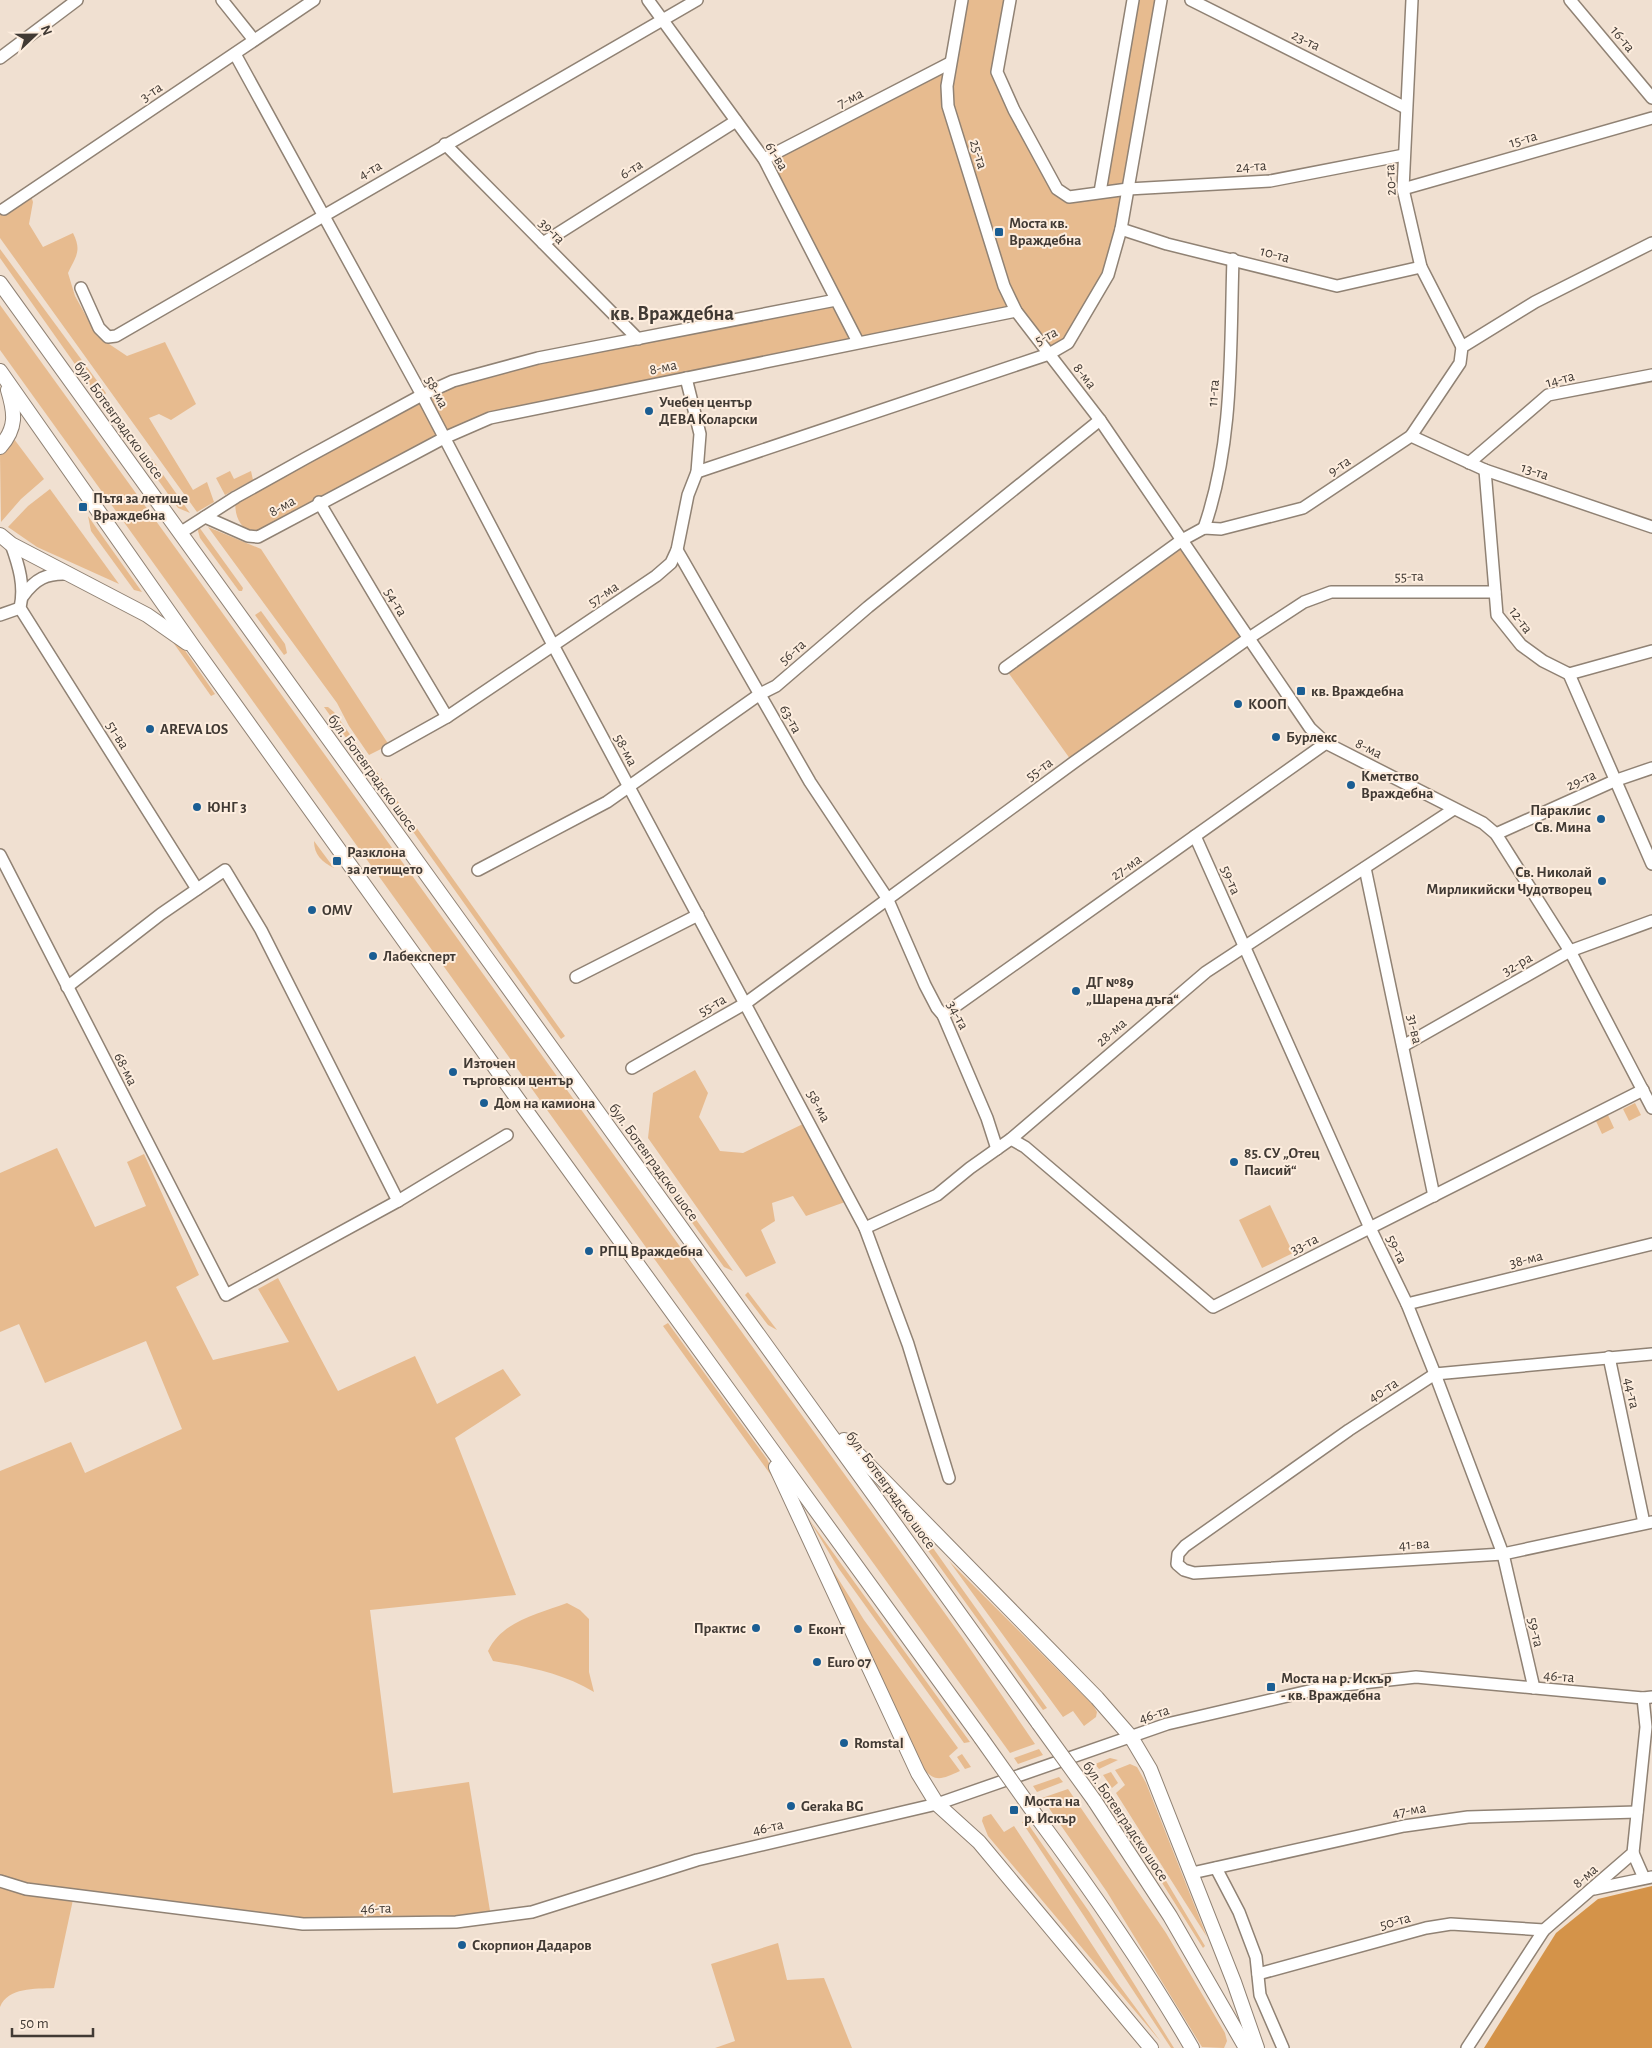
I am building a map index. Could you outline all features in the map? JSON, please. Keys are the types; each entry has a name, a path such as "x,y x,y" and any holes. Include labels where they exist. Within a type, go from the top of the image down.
{"main road":[{"path":"0,276 40,339"},
{"name":"бул. Ботевградско шосе","path":"0,283 1094,1800 1170,1916 1246,2048"},
{"path":"0,447 7,439 15,418 1,373"},
{"path":"1,373 195,649 1091,1891 1151,1981 1192,2048"},
{"path":"5,540 147,615 195,649"},
{"path":"815,1412 1091,1691 1132,1737 1150,1769 1192,1873 1257,2048"},
{"path":"762,1437 918,1773 937,1804 979,1842 1152,2048"}],"street":[{"path":"0,58 77,0"},
{"path":"222,0 254,40"},
{"name":"3-та","path":"4,209 314,0"},
{"name":"61-ва","path":"648,0 764,159 858,342"},
{"name":"4-та","path":"81,288 99,328 108,337 116,336 323,214 697,0"},
{"name":"25-та","path":"962,0 950,63 947,86 948,106 1004,286 1016,311"},
{"path":"1010,0 997,72 1014,110 1057,189 1069,197 1100,192 1133,0"},
{"name":"5-та","path":"697,472 1049,354 1068,343 1108,274 1121,229 1161,0"},
{"name":"23-та","path":"1191,0 1406,108"},
{"name":"20-та","path":"1412,0 1403,189 1422,267 1462,347"},
{"name":"16-та","path":"1570,0 1652,98"},
{"name":"58-ма","path":"234,54 422,394 553,645 866,1228 908,1344 949,1478"},
{"name":"7-ма","path":"764,159 950,63"},
{"name":"15-та","path":"1403,189 1652,118"},
{"name":"6-та","path":"543,243 736,121"},
{"name":"39-та","path":"445,144 638,339"},
{"name":"24-та","path":"1100,192 1270,181 1404,155"},
{"name":"10-та","path":"1121,229 1167,244 1233,258 1337,286 1422,267"},
{"path":"1462,347 1535,302 1652,243"},
{"name":"11-та","path":"1204,528 1210,511 1224,440 1228,392 1233,258"},
{"name":"8-ма","path":"180,533 422,394 476,373 538,358 836,300"},
{"name":"8-ма","path":"205,517 248,536 258,537 319,502 444,438 490,418 1016,311 1100,420 1310,728 1326,743 1483,823 1496,834 1570,951 1652,1108"},
{"name":"9-та","path":"1006,668 1182,540 1204,528 1221,529 1303,508 1411,436 1460,363 1462,347"},
{"name":"14-та","path":"1469,463 1548,395 1652,375"},
{"name":"57-ма","path":"388,750 447,717 656,576 670,563 677,550 688,495 697,472 700,434 686,378"},
{"name":"56-та","path":"478,870 607,802 760,694 776,686 868,607 1100,420"},
{"name":"13-та","path":"1411,436 1484,470 1652,527"},
{"name":"12-та","path":"1484,470 1497,615 1521,645 1543,661 1569,674"},
{"name":"54-та","path":"319,502 447,717"},
{"path":"0,616 20,608 23,596 20,569 5,540"},
{"name":"63-та","path":"677,550 810,782 887,898"},
{"path":"23,596 31,585 42,577 55,573 68,574"},
{"path":"1480,590 1497,615"},
{"name":"55-та","path":"632,1068 746,1003 887,898 1248,638 1304,602 1331,592 1480,590 1495,592"},
{"name":"51-ва","path":"20,608 197,889"},
{"path":"1652,652 1569,674 1614,781 1652,864"},
{"name":"27-ма","path":"943,1015 1326,743"},
{"name":"29-та","path":"1496,834 1614,781 1652,768"},
{"name":"28-ма","path":"866,1228 938,1195 1011,1139 1206,972 1454,809"},
{"name":"59-та","path":"1195,836 1370,1228 1407,1304 1435,1374 1503,1554 1534,1688"},
{"name":"68-ма","path":"0,855 226,1295 398,1201"},
{"name":"31-ва","path":"1366,868 1434,1196"},
{"path":"67,987 224,870 261,930 398,1201 507,1135"},
{"name":"34-та","path":"887,898 936,1008 943,1015 987,1118 996,1149"},
{"path":"576,976 698,915"},
{"name":"32-ра","path":"1403,1046 1570,951 1652,921"},
{"name":"33-та","path":"1011,1139 1025,1147 1213,1307 1643,1090"},
{"name":"38-ма","path":"1407,1304 1652,1244"},
{"name":"40-та","path":"1178,1564 1178,1554 1185,1546 1349,1430 1435,1374 1652,1354"},
{"name":"44-та","path":"1609,1357 1648,1522"},
{"name":"41-ва","path":"1178,1564 1184,1570 1194,1573 1503,1554 1648,1522"},
{"name":"46-та","path":"0,1881 26,1889 303,1924 456,1922 532,1912 696,1860 937,1804 1167,1724 1332,1687 1416,1677 1648,1697"},
{"path":"1593,1890 1648,1877 1633,1854 1648,1697"},
{"name":"47-ма","path":"1192,1873 1404,1826 1468,1817 1637,1812"},
{"name":"8-ма","path":"1467,2048 1544,1930 1633,1854"},
{"path":"1216,1868 1239,1912 1256,1957 1260,1995 1284,2048"},
{"name":"50-та","path":"1258,1974 1426,1928 1451,1924 1544,1930"}],"shaded area":[{"path":"962,0 1010,0 997,72 1057,189 1069,197 1100,192 1133,0 1161,0 1108,275 1068,343 1049,354 1016,311 490,418 258,537 242,526 237,516 236,497 453,381 836,300 764,159 950,63"},
{"path":"31,196 33,202 29,224 43,247 73,233 76,239 77,253 68,273 75,296 97,336 127,356 165,342 196,404 171,420 159,414 149,418 193,490 207,482 214,502 197,512 0,238 0,215 11,212"},
{"path":"0,249 106,393 101,401 0,258"},
{"path":"0,305 962,1637 1035,1744 1010,1753 0,350"},
{"path":"14,439 44,479 21,499 1,522 0,454 8,448"},
{"path":"152,459 190,513 178,508 146,463"},
{"path":"230,471 234,479 251,471 253,480 225,495 216,478"},
{"path":"50,489 119,584 37,547 8,527 28,506"},
{"path":"88,516 142,592 134,590 91,531"},
{"path":"199,527 243,588 242,591 239,591 200,538"},
{"path":"208,527 261,549 389,745 369,755 349,726 337,703"},
{"path":"1182,540 1249,638 1073,763 1005,668"},
{"path":"261,611 285,644 287,653 284,655 255,615"},
{"path":"170,638 184,649 215,694 211,696"},
{"path":"324,707 328,707 334,712 565,1036 561,1039"},
{"path":"314,841 334,868 320,858 315,850"},
{"path":"695,1070 708,1093 699,1117 720,1151 743,1153 805,1123 845,1202 806,1216 793,1196 772,1203 775,1221 761,1230 776,1263 746,1277 648,1138 653,1093"},
{"path":"1635,1103 1641,1115 1629,1121 1623,1109"},
{"path":"1608,1115 1614,1128 1602,1134 1596,1121"},
{"path":"636,1136 733,1271 724,1267 631,1138"},
{"path":"57,1148 95,1227 146,1206 127,1162 144,1154 199,1275 176,1287 213,1360 289,1342 258,1289 278,1278 338,1391 415,1356 437,1404 503,1369 521,1395 455,1438 516,1595 370,1610 393,1793 469,1782 491,1917 303,1924 74,1895 54,1988 16,1992 4,2000 0,2007 0,1471 71,1442 85,1473 182,1429 146,1341 45,1383 19,1324 0,1332 0,1173"},
{"path":"1270,1205 1293,1253 1262,1268 1239,1220"},
{"path":"748,1292 777,1330 768,1325 745,1295"},
{"path":"668,1323 767,1459 781,1489 663,1326"},
{"path":"808,1518 970,1742 964,1743 839,1569"},
{"path":"907,1519 923,1534 1047,1708 1043,1710"},
{"path":"822,1553 864,1620 958,1748 949,1756 960,1771 936,1778 923,1768"},
{"path":"949,1561 1093,1705 1097,1712 1096,1717 1084,1726 1073,1711 1063,1717"},
{"path":"567,1603 580,1610 589,1619 589,1672 594,1692 557,1675 493,1661 488,1651 502,1632 533,1615"},
{"path":"1039,1749 1043,1755 1018,1764 1014,1758"},
{"path":"962,1754 971,1767 965,1769 957,1757"},
{"path":"1110,1758 1118,1760 1099,1769 1095,1764"},
{"path":"1130,1764 1137,1767 1146,1783 1207,1937 1116,1793 1125,1785 1115,1770"},
{"path":"1111,1772 1118,1783 1112,1788 1103,1775"},
{"path":"1059,1777 1063,1782 1037,1792 1033,1786"},
{"path":"1068,1789 1166,1933 1225,2033 1227,2041 1224,2048 1202,2047 1107,1892 1042,1798"},
{"path":"1109,1796 1159,1869 1205,1946 1203,1948 1154,1870 1104,1797"},
{"path":"991,1814 1004,1832 1014,1826 1116,1981 1161,2042 988,1836 982,1821 983,1817"},
{"path":"1026,1821 1090,1913 1174,2048 1171,2048 1022,1822"},
{"path":"1652,1886 1652,2048 1484,2048 1556,1933 1598,1899"},
{"path":"778,1943 787,1980 824,1978 852,2048 715,2048 735,2041 711,1964"}],"place":[{"name":"Моста кв. Враждебна","path":"999,232"},
{"name":"Учебен център ДЕВА Коларски","path":"649,411"},
{"name":"Пътя за летище Враждебна","path":"83,507"},
{"name":"кв. Враждебна","path":"1301,691"},
{"name":"КООП","path":"1238,704"},
{"name":"AREVA LOS","path":"150,729"},
{"name":"Бурлекс","path":"1276,737"},
{"name":"Кметство Враждебна","path":"1351,785"},
{"name":"ЮНГ 3","path":"197,807"},
{"name":"Параклис Св. Мина","path":"1601,819"},
{"name":"Разклона за летището","path":"337,861"},
{"name":"Св. Николай Мирликийски Чудотворец","path":"1602,881"},
{"name":"OMV","path":"312,910"},
{"name":"Лабексперт","path":"373,956"},
{"name":"ДГ №89 „Шарена дъга“","path":"1076,991"},
{"name":"Източен търговски център","path":"453,1072"},
{"name":"Дом на камиона","path":"484,1103"},
{"name":"85. СУ „Отец Паисий“","path":"1234,1162"},
{"name":"РПЦ Враждебна","path":"589,1251"},
{"name":"Практис","path":"756,1628"},
{"name":"Еконт","path":"798,1629"},
{"name":"Euro 07","path":"817,1662"},
{"name":"Моста на р. Искър - кв. Враждебна","path":"1271,1687"},
{"name":"Romstal","path":"844,1743"},
{"name":"Geraka BG","path":"791,1806"},
{"name":"Моста на р. Искър","path":"1014,1810"},
{"name":"Скорпион Дадаров","path":"462,1945"}],"district":[{"name":"кв. Враждебна","path":"672,313"}]}
